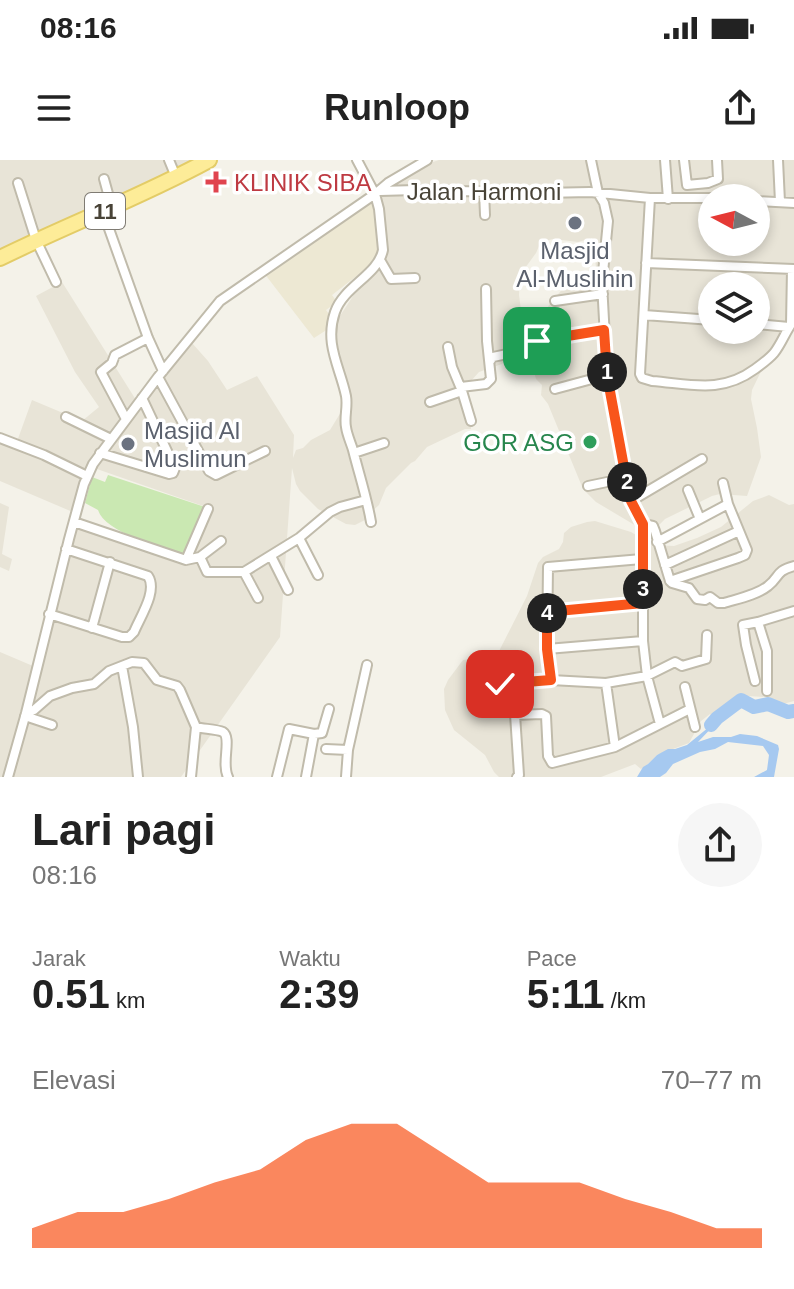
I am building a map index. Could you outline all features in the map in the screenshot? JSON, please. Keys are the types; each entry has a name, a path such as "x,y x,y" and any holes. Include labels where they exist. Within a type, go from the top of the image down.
{"main road":[{"name":"11","path":"0,258 209,160"}],"street":[{"path":"169,160 176,177"},
{"path":"357,160 377,193 383,250 380,260 345,295 336,311 333,323 334,359 346,397 346,428 371,522"},
{"path":"8,777 66,549 87,476 100,453 226,295 388,183 427,160"},
{"path":"591,160 594,192 604,203 608,221 603,273 607,375 631,501 643,524 643,641 647,676 660,724"},
{"path":"665,160 668,199"},
{"path":"684,160 687,185 718,179 717,160"},
{"path":"778,160 780,202"},
{"path":"104,179 107,210 148,338 161,374 209,471 216,475 265,451"},
{"path":"18,183 36,240 56,282"},
{"name":"Jalan Harmoni","path":"377,193 416,190 594,192 650,198 698,198"},
{"path":"484,191 485,215"},
{"path":"646,263 793,269 791,324 767,360 743,378 730,383 716,385 642,378 640,374 644,315 646,263 650,198"},
{"path":"770,202 794,203"},
{"path":"380,260 391,279 415,278"},
{"path":"430,402 491,379 486,289"},
{"path":"555,301 603,294"},
{"path":"644,315 698,319"},
{"path":"770,324 791,324"},
{"path":"490,361 493,357 530,349 537,341 604,330"},
{"path":"126,419 101,372 112,363 115,355 148,338"},
{"path":"448,347 471,421"},
{"path":"555,389 607,375"},
{"path":"100,453 173,473 175,468 142,398"},
{"path":"66,417 111,439"},
{"path":"0,438 87,476"},
{"path":"354,453 384,443"},
{"path":"631,501 702,459"},
{"path":"588,486 626,478"},
{"path":"670,581 745,555 747,550 723,483"},
{"path":"688,490 700,519"},
{"path":"200,557 207,572 244,572 299,538 330,512 366,500"},
{"path":"657,542 728,504"},
{"path":"186,560 208,509"},
{"path":"74,522 186,560 200,557 221,541"},
{"path":"643,524 653,526 670,581 689,588 697,599 710,597 724,603 759,591 770,585 782,571 794,566"},
{"path":"665,565 739,531"},
{"path":"299,538 318,575"},
{"path":"49,614 129,637 134,632 151,590 152,582 148,576 66,549"},
{"path":"271,556 288,590"},
{"path":"551,680 547,649 547,568 642,559"},
{"path":"92,628 110,562"},
{"path":"244,572 258,598"},
{"path":"547,612 643,603"},
{"path":"755,681 743,625 794,611"},
{"path":"758,622 767,651 767,691"},
{"path":"500,684 551,680 606,683 647,676 675,662 682,666 706,659 707,635"},
{"path":"547,649 643,641"},
{"path":"25,715 50,696 94,684 103,675 122,666 142,662 157,680 177,686 196,727 191,777"},
{"path":"346,777 348,750 367,665"},
{"path":"122,666 138,777"},
{"path":"606,683 615,747"},
{"path":"513,684 517,777"},
{"path":"685,687 695,727"},
{"path":"277,777 289,729 322,733 329,709"},
{"path":"515,715 546,716 548,756 552,763 615,747 690,709"},
{"path":"25,715 52,725"},
{"path":"196,727 223,732 226,736 224,764 228,777"},
{"path":"306,777 314,734"},
{"path":"326,749 348,750"}],"shaded area":[{"path":"0,160 195,160 0,250"},
{"path":"439,160 794,160 794,312 785,322 752,390 761,457 747,496 712,496 665,519 655,529 644,524 643,530 596,502 583,489 548,404 541,395 542,385 536,379 528,350 539,321 551,302 568,283 596,267 592,238 578,242 545,241 520,275 522,317 520,335 513,351 502,364 479,372 462,391 471,429 427,447 386,488 379,505 370,513 371,517 355,525 346,524 318,509 300,491 292,468 280,637 181,777 0,777 0,652 40,669 79,519 185,560 206,507 94,468 192,343 227,390 257,376 294,435 293,458 296,450 330,430 341,412 343,392 342,362 334,346 336,322 370,277 375,198 387,185"},
{"path":"375,196 381,257 332,295 337,302 326,310 333,320 326,325 328,329 314,338 264,273"},
{"path":"62,282 136,400 94,457 75,513 0,481 0,441 15,447 32,400 82,421 99,407 75,372 36,296"},
{"path":"769,495 789,505 794,504 794,701 783,704 765,697 748,696 719,716 713,718 710,714 701,721 689,743 657,755 641,769 635,764 601,777 499,777 485,755 454,730 445,710 444,689 448,680 463,660 489,661 496,657 527,596 538,563 559,549 564,533 571,527 595,521 631,532 653,545 674,546 721,527 753,501"},
{"path":"0,503 9,507 2,554 12,559 9,571 0,567"}],"green space":[{"path":"108,475 205,507 184,555 122,532 111,526 98,510 85,503 92,477 105,482"}],"water":[{"path":"729,709 729,713 698,742 740,734 757,736 778,745 774,777 754,777 767,770 769,755 763,746 728,742 673,764 660,777 637,777 657,755 687,745 709,727 713,718"}],"waterway":[{"path":"711,725 741,700 754,707 768,704 788,712 794,711"}],"place":[{"name":"KLINIK SIBA","path":"216,182"},
{"name":"Masjid Al-Muslihin","path":"575,223"},
{"name":"GOR ASG","path":"590,442"},
{"name":"Masjid Al Muslimun","path":"128,444"}],"route":[{"path":"500,684 551,680 547,612 643,603 643,524 634,510 626,478 607,375 604,330 537,341"}]}
